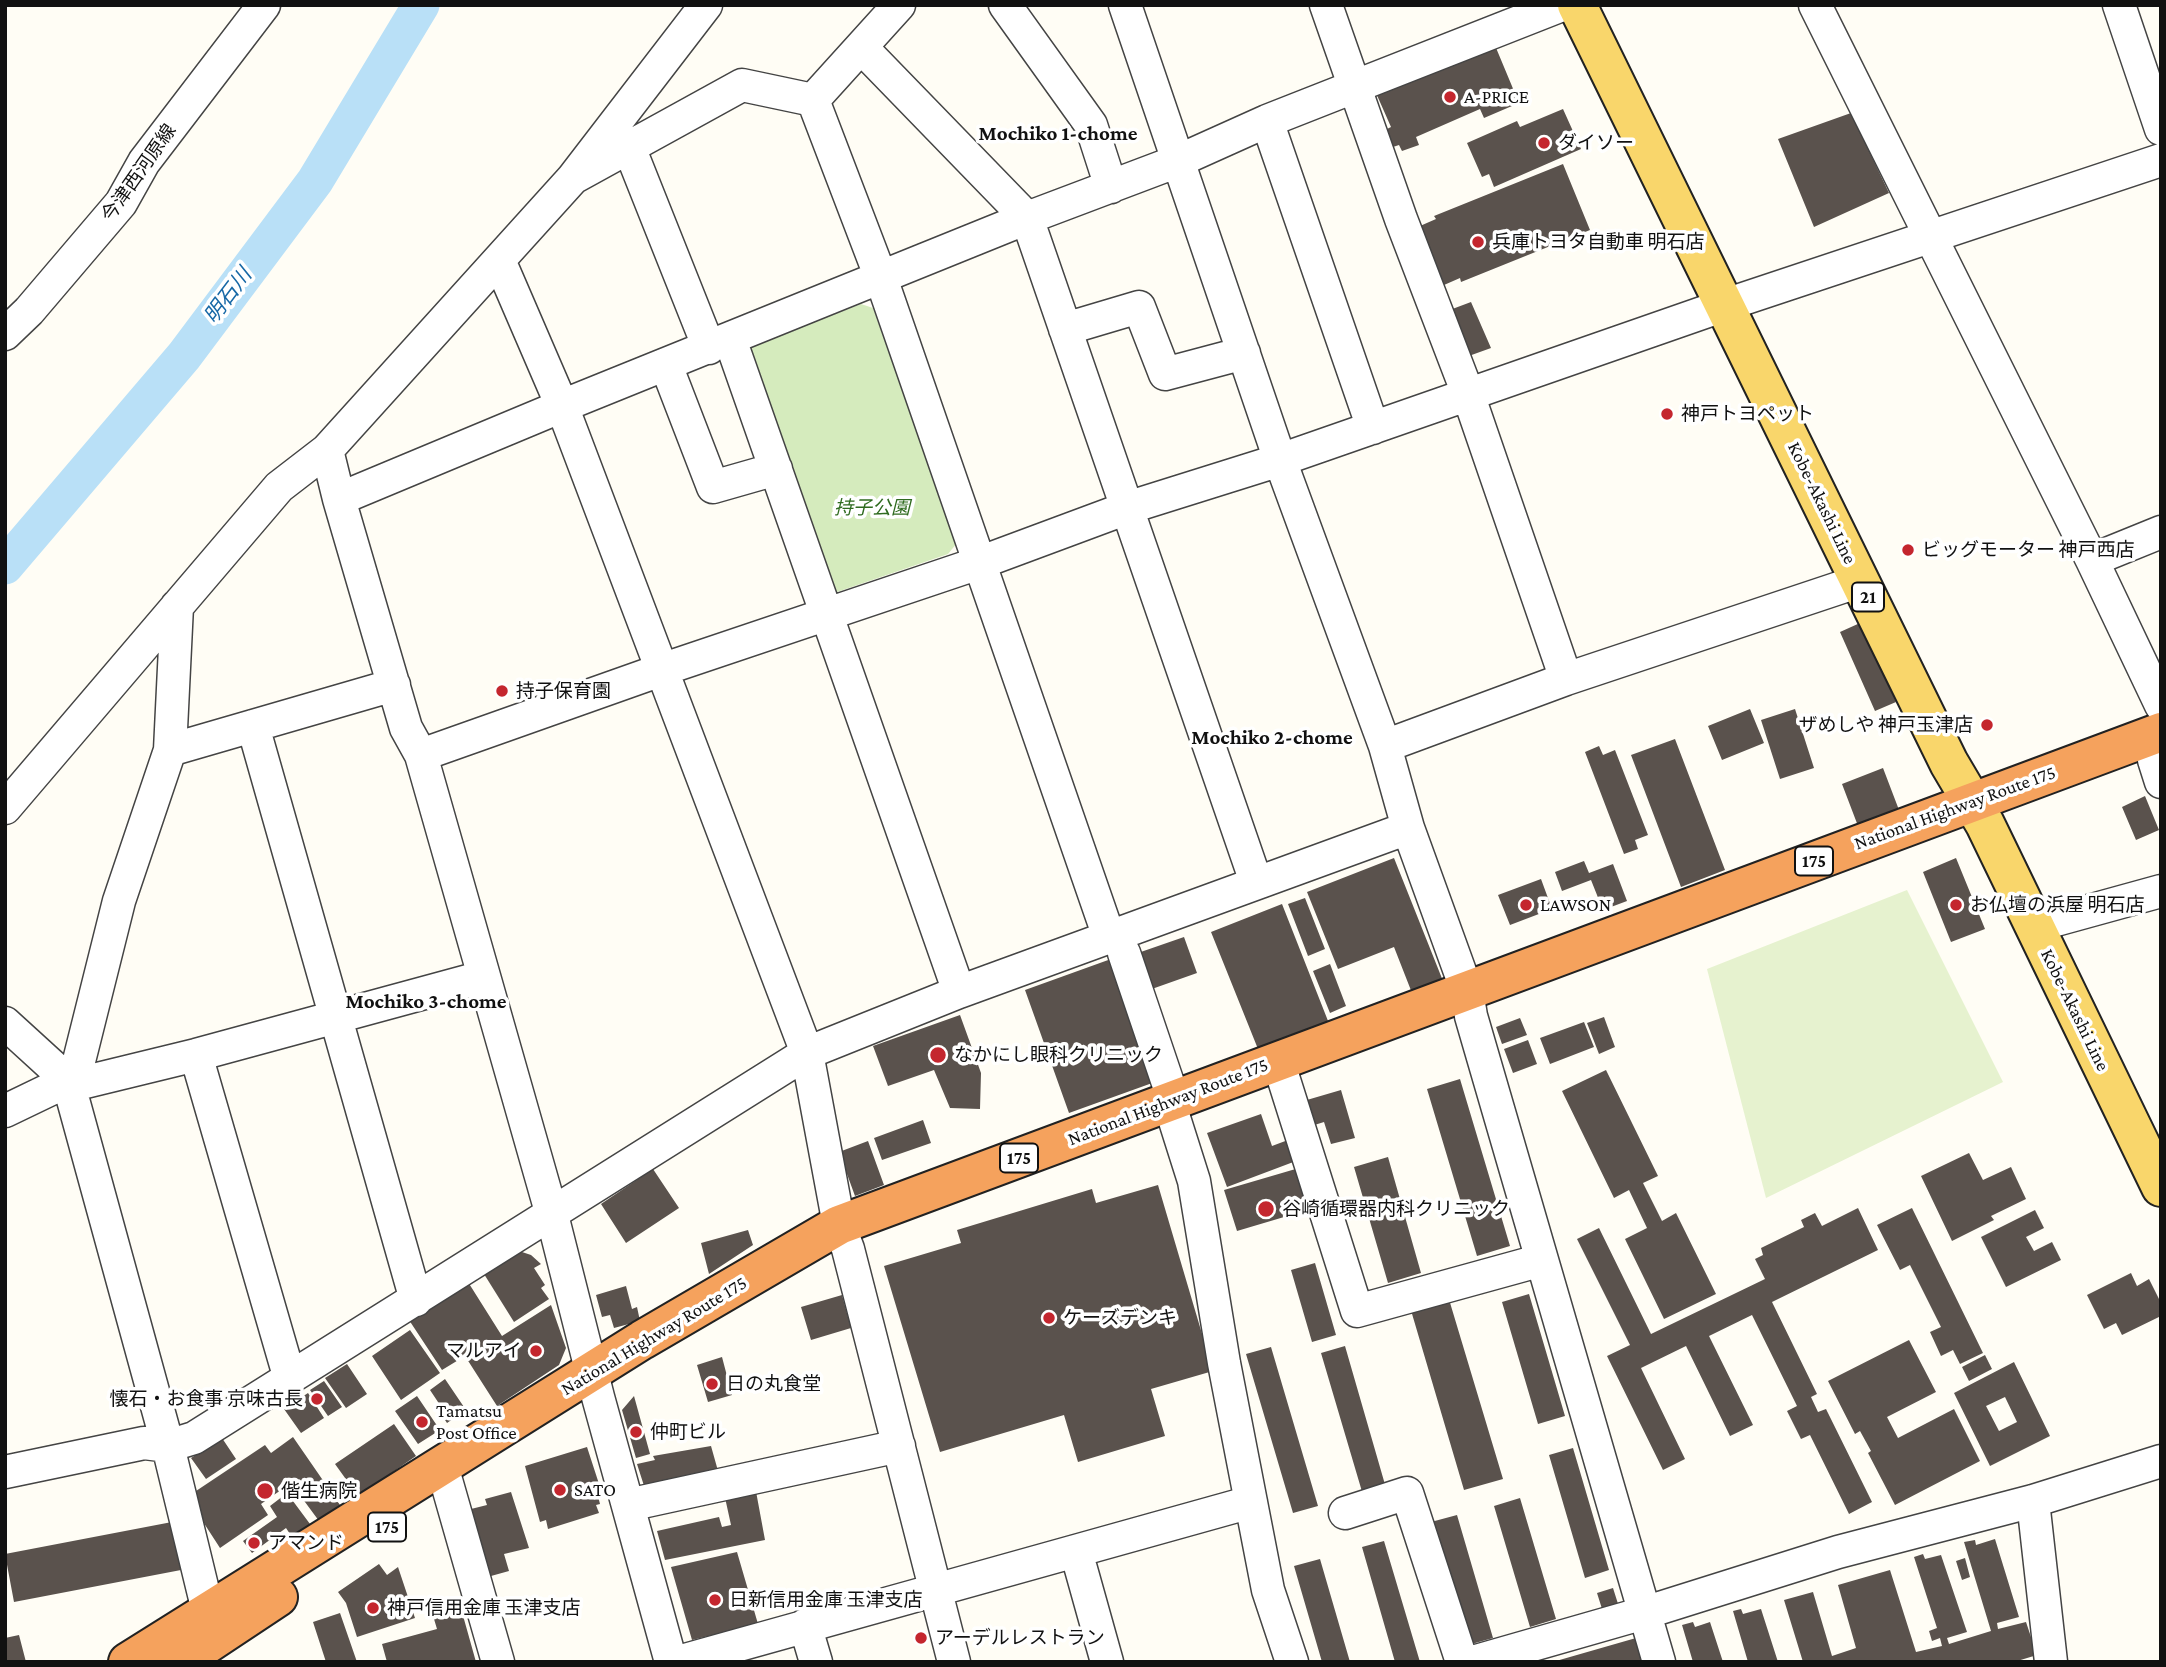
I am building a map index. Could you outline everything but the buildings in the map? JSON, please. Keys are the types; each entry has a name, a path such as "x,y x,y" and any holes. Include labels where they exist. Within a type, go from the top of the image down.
{"highway":[{"name":"National Highway Route 175","path":"128,1662 203,1645 324,1566 446,1477 844,1237 1172,1106 1283,1073 1979,813 2159,758"}],"main road":[{"name":"Kobe-Akashi Line","path":"1577,5 1949,763 1979,813 2161,1187"}],"street":[{"name":"今津西河原線","path":"5,334 29,312 121,203 144,162 264,5"},
{"path":"5,808 279,487 327,450 573,178 706,5"},
{"path":"813,100 899,5"},
{"path":"1005,5 1091,125 1111,187"},
{"path":"1125,5 1280,460 1385,746 1408,828 1469,1003 1659,1662"},
{"path":"1326,5 1401,219 1468,394 1566,679"},
{"path":"339,499 1027,218 1178,162 1266,121 1562,5"},
{"path":"1815,5 2161,705"},
{"path":"2119,5 2161,129"},
{"path":"861,47 1027,218 1256,882"},
{"path":"573,178 742,85 813,100"},
{"path":"813,100 881,278 1172,1106 1194,1181 1224,1363 1268,1591 1292,1662"},
{"path":"1266,121 1373,428"},
{"path":"629,147 776,469 959,992"},
{"path":"421,755 979,563 1127,508 1280,460 1725,305 2161,160"},
{"path":"499,260 562,406 807,1053 844,1237 954,1662"},
{"path":"1065,329 1139,307 1166,374 1244,353"},
{"path":"666,365 713,487 776,469"},
{"path":"327,450 406,728 421,755 552,1215 595,1385 671,1662"},
{"path":"2091,560 2161,532"},
{"path":"1385,746 1566,679 1860,581"},
{"path":"177,606 170,750 118,901 72,1096 168,1446 203,1645"},
{"path":"170,750 394,685"},
{"path":"253,726 416,1300"},
{"path":"5,1472 144,1443 168,1446 194,1438 807,1053 959,992 1117,945 1256,882 1408,828"},
{"path":"2034,926 2161,891"},
{"path":"5,1111 57,1086 196,1055 483,977"},
{"path":"5,1023 74,1084"},
{"path":"196,1055 290,1379"},
{"path":"1283,1073 1357,1311 1542,1260"},
{"path":"628,1504 899,1446"},
{"path":"1473,1662 1644,1613 1834,1542 2033,1501 2159,1467"},
{"path":"446,1477 498,1662"},
{"path":"1345,1513 1407,1493 1462,1662"},
{"path":"2033,1501 2051,1662"},
{"path":"678,1662 1251,1502"},
{"path":"1076,1550 1107,1662"},
{"path":"805,1625 816,1662"}],"green space":[{"name":"持子公園","path":"861,304 873,308 957,543 948,554 837,592 826,583 749,358 752,346"},
{"path":"1907,890 2003,1082 1766,1198 1707,969"}],"waterway":[{"name":"明石川","path":"5,566 184,356 315,181 421,5"}],"place":[{"name":"A-PRICE","path":"1450,97"},
{"name":"ダイソー","path":"1544,143"},
{"name":"兵庫トヨタ自動車 明石店","path":"1478,242"},
{"name":"神戸トヨペット","path":"1667,414"},
{"name":"ビッグモーター 神戸西店","path":"1908,550"},
{"name":"持子保育園","path":"502,691"},
{"name":"ザめしや 神戸玉津店","path":"1987,725"},
{"name":"LAWSON","path":"1526,905"},
{"name":"お仏壇の浜屋 明石店","path":"1956,905"},
{"name":"なかにし眼科クリニック","path":"938,1055"},
{"name":"谷崎循環器内科クリニック","path":"1266,1209"},
{"name":"ケーズデンキ","path":"1049,1318"},
{"name":"マルアイ","path":"536,1351"},
{"name":"日の丸食堂","path":"712,1384"},
{"name":"懐石・お食事 京味古長","path":"317,1399"},
{"name":"Tamatsu Post Office","path":"422,1422"},
{"name":"仲町ビル","path":"636,1432"},
{"name":"SATO","path":"560,1490"},
{"name":"偕生病院","path":"265,1491"},
{"name":"アマンド","path":"254,1543"},
{"name":"日新信用金庫 玉津支店","path":"715,1600"},
{"name":"神戸信用金庫 玉津支店","path":"373,1608"},
{"name":"アーデルレストラン","path":"921,1638"}],"district":[{"name":"Mochiko 1-chome","path":"1058,134"},
{"name":"Mochiko 2-chome","path":"1272,738"},
{"name":"Mochiko 3-chome","path":"426,1002"}]}
